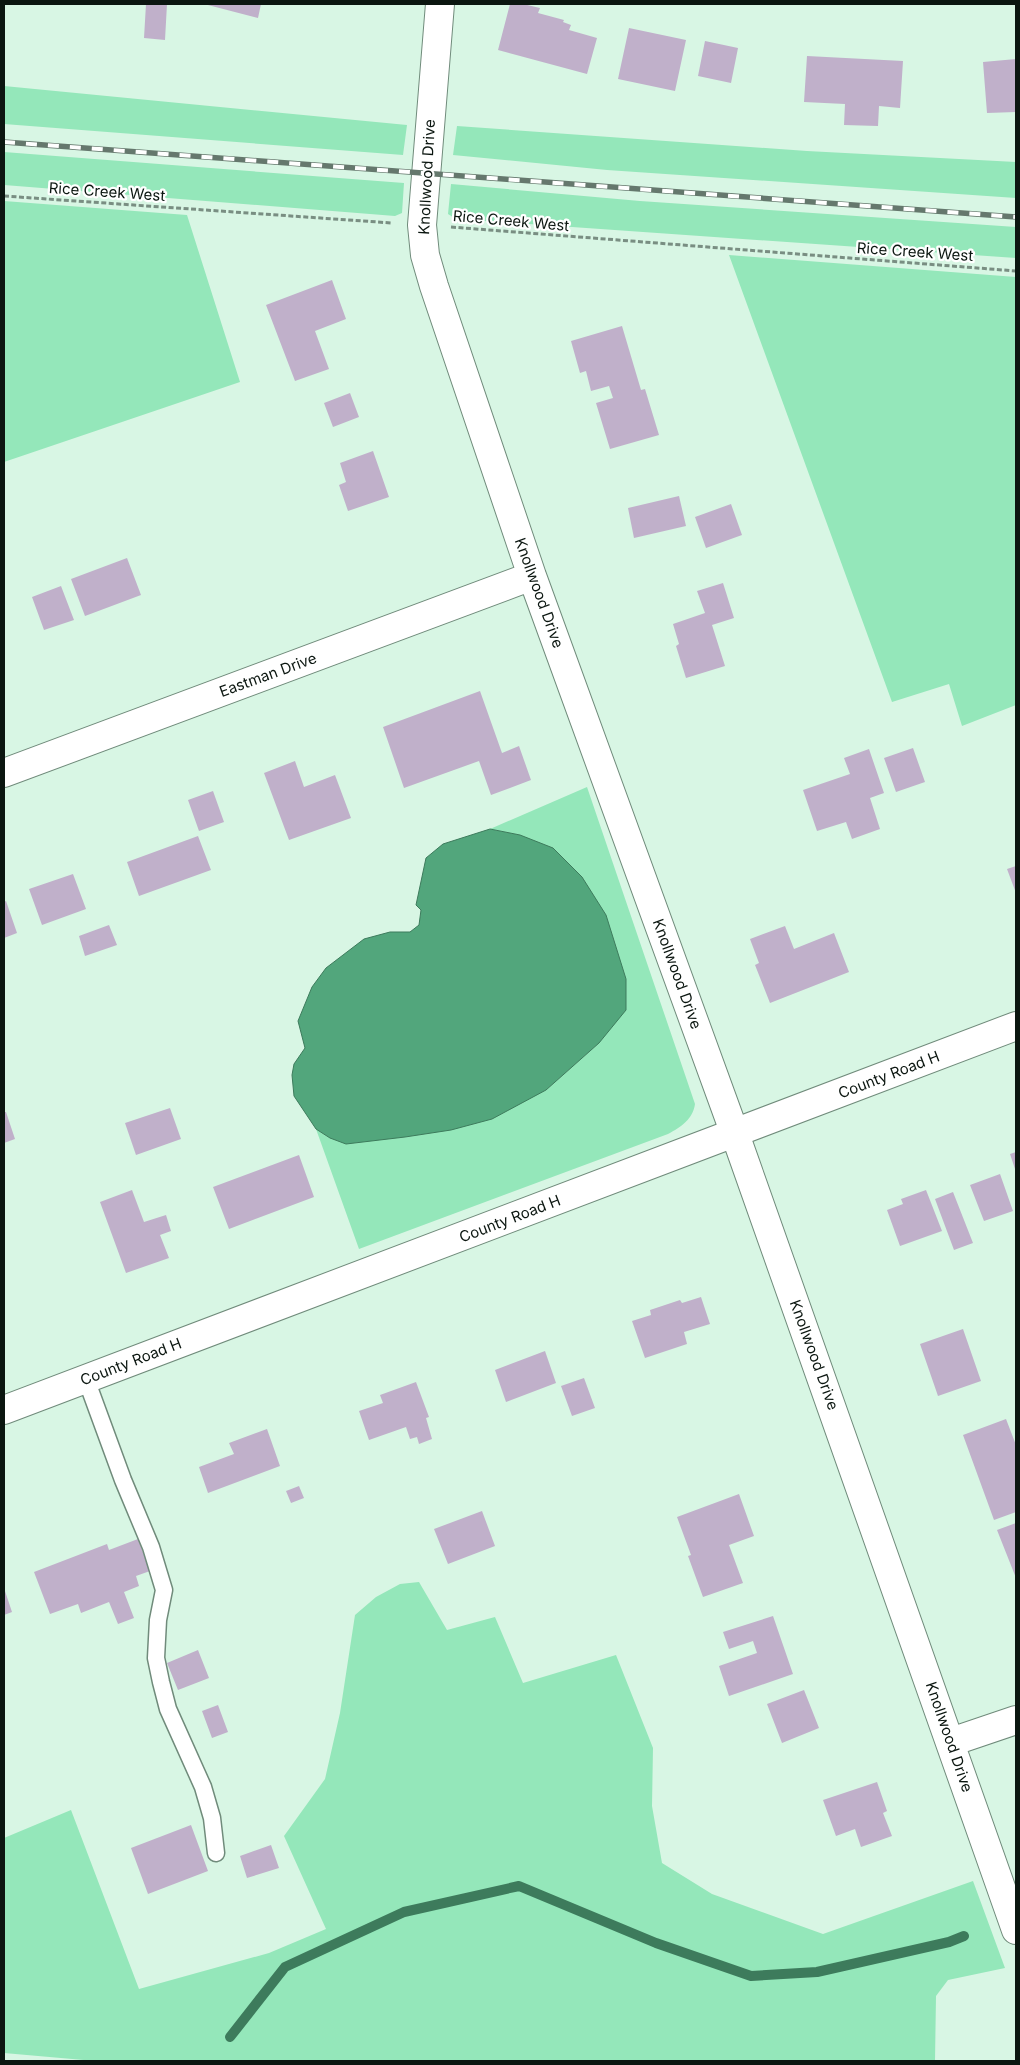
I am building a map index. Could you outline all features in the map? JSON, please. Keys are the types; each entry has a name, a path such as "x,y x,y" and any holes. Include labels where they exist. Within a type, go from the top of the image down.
{"street":[{"name":"Knollwood Drive","path":"440,4 422,225 425,255 434,286 532,576 735,1134 1016,1930"},
{"name":"Eastman Drive","path":"4,773 532,576"},
{"name":"County Road H","path":"4,1410 1016,1026"},
{"path":"951,1742 1016,1720"}],"lane":[{"path":"86,1379 123,1480 151,1546 164,1590 158,1620 156,1658 168,1709 203,1787 212,1818 216,1853"}],"path":[{"name":"Rice Creek West","path":"4,196 422,225 1016,271"}],"shaded area":[{"path":"4,86 407,125 403,155 4,124"},
{"path":"457,126 807,151 1016,162 1016,198 607,170 453,155"},
{"path":"4,152 404,183 402,213 395,216 4,185"},
{"path":"451,184 640,201 1016,227 1016,258 456,219 448,214"},
{"path":"4,201 187,215 240,382 4,462"},
{"path":"729,255 1016,277 1016,705 962,726 949,684 892,702"},
{"path":"587,787 695,1104 692,1114 682,1125 668,1134 359,1249 316,1129 331,1138 343,1142 372,1140 546,1090 599,1043 520,835 490,829"},
{"path":"490,829 520,835 553,848 582,877 606,915 626,979 626,1010 599,1043 546,1090 492,1119 451,1130 346,1144 330,1138 316,1129 294,1096 292,1075 294,1064 305,1048 298,1021 312,987 326,968 364,939 390,932 410,932 419,925 421,910 416,905 426,858 443,844"},
{"path":"419,1582 447,1630 495,1617 523,1683 616,1655 653,1748 652,1806 662,1863 712,1894 823,1934 973,1881 1005,1968 948,1980 936,1996 935,2061 95,2061 4,2053 4,1838 71,1810 139,1989 269,1953 326,1929 284,1836 325,1779 340,1713 355,1615 376,1597 400,1584"}],"building":[{"path":"146,4 167,4 165,40 144,38"},
{"path":"204,4 261,4 258,18"},
{"path":"510,4 523,4 540,8 538,13 564,20 563,22 571,25 569,30 597,38 587,74 498,50"},
{"path":"629,28 686,40 675,91 618,79"},
{"path":"705,41 738,48 731,83 698,76"},
{"path":"807,56 903,61 900,108 879,106 878,126 844,125 845,104 804,102"},
{"path":"1016,59 1016,112 987,113 983,62"},
{"path":"332,280 346,319 315,331 329,369 295,381 266,305"},
{"path":"622,326 641,390 645,389 659,435 610,449 596,403 613,398 609,386 591,391 586,371 580,373 571,341"},
{"path":"350,393 359,417 333,427 324,403"},
{"path":"373,451 389,497 348,511 339,485 346,482 340,463"},
{"path":"679,496 686,526 634,538 628,508"},
{"path":"731,504 742,535 706,548 695,517"},
{"path":"127,558 141,595 85,616 71,579"},
{"path":"723,583 734,618 712,625 725,666 686,678 676,646 679,644 673,624 705,613 697,591"},
{"path":"61,586 74,620 44,630 32,597"},
{"path":"480,691 502,753 519,746 531,780 491,795 479,761 404,788 383,727"},
{"path":"913,748 925,782 896,792 884,758"},
{"path":"869,749 884,793 870,798 880,829 852,839 846,822 817,831 803,790 850,774 844,758"},
{"path":"295,761 304,787 335,775 351,818 289,840 264,773"},
{"path":"213,791 224,822 199,831 188,800"},
{"path":"198,836 211,870 139,896 127,862"},
{"path":"1016,866 1016,893 1007,869"},
{"path":"73,874 86,909 42,925 29,889"},
{"path":"6,901 17,933 4,938 4,902"},
{"path":"109,925 117,945 85,956 79,936"},
{"path":"785,926 794,949 834,933 849,972 770,1003 755,965 759,963 750,939"},
{"path":"170,1108 181,1139 136,1155 125,1123"},
{"path":"4,1112 6,1112 15,1139 4,1143"},
{"path":"1016,1152 1016,1172 1010,1154"},
{"path":"299,1155 314,1197 229,1229 213,1187"},
{"path":"1000,1174 1013,1211 984,1221 970,1185"},
{"path":"132,1190 144,1222 166,1215 171,1231 160,1235 169,1258 126,1273 100,1202"},
{"path":"926,1190 942,1231 900,1246 887,1210 903,1204 901,1199"},
{"path":"953,1192 973,1243 954,1250 935,1199"},
{"path":"701,1297 710,1324 684,1332 687,1344 645,1358 632,1321 651,1315 650,1310 680,1300 682,1303"},
{"path":"963,1329 981,1381 938,1396 920,1344"},
{"path":"545,1351 556,1383 506,1402 495,1370"},
{"path":"584,1378 595,1408 572,1416 561,1386"},
{"path":"416,1382 429,1417 426,1418 432,1439 419,1444 417,1437 410,1439 406,1427 369,1440 359,1411 383,1403 380,1395"},
{"path":"1006,1419 1016,1445 1016,1512 994,1520 963,1435"},
{"path":"267,1429 280,1466 208,1493 199,1467 234,1454 229,1443"},
{"path":"299,1486 304,1498 291,1503 286,1491"},
{"path":"739,1494 754,1536 729,1545 743,1583 703,1597 688,1556 691,1555 677,1517"},
{"path":"482,1511 495,1546 448,1564 434,1529"},
{"path":"1016,1523 1016,1578 997,1530"},
{"path":"138,1539 150,1571 136,1576 139,1586 124,1592 134,1618 118,1624 109,1602 81,1613 78,1604 50,1614 34,1572 107,1544 109,1550"},
{"path":"4,1588 12,1612 4,1615"},
{"path":"773,1616 793,1674 729,1696 719,1666 757,1653 753,1641 729,1649 723,1632"},
{"path":"198,1650 209,1678 178,1690 167,1663"},
{"path":"804,1690 819,1728 782,1743 767,1704"},
{"path":"218,1705 228,1732 212,1738 202,1711"},
{"path":"877,1782 887,1811 883,1813 892,1836 861,1847 855,1829 836,1836 823,1800"},
{"path":"191,1825 208,1871 148,1894 131,1848"},
{"path":"271,1845 279,1868 247,1878 240,1856"}],"waterway":[{"path":"230,2037 285,1967 404,1912 519,1886 656,1943 751,1976 817,1972 949,1942 964,1936"}],"railway":[{"path":"4,142 1016,217"}]}
